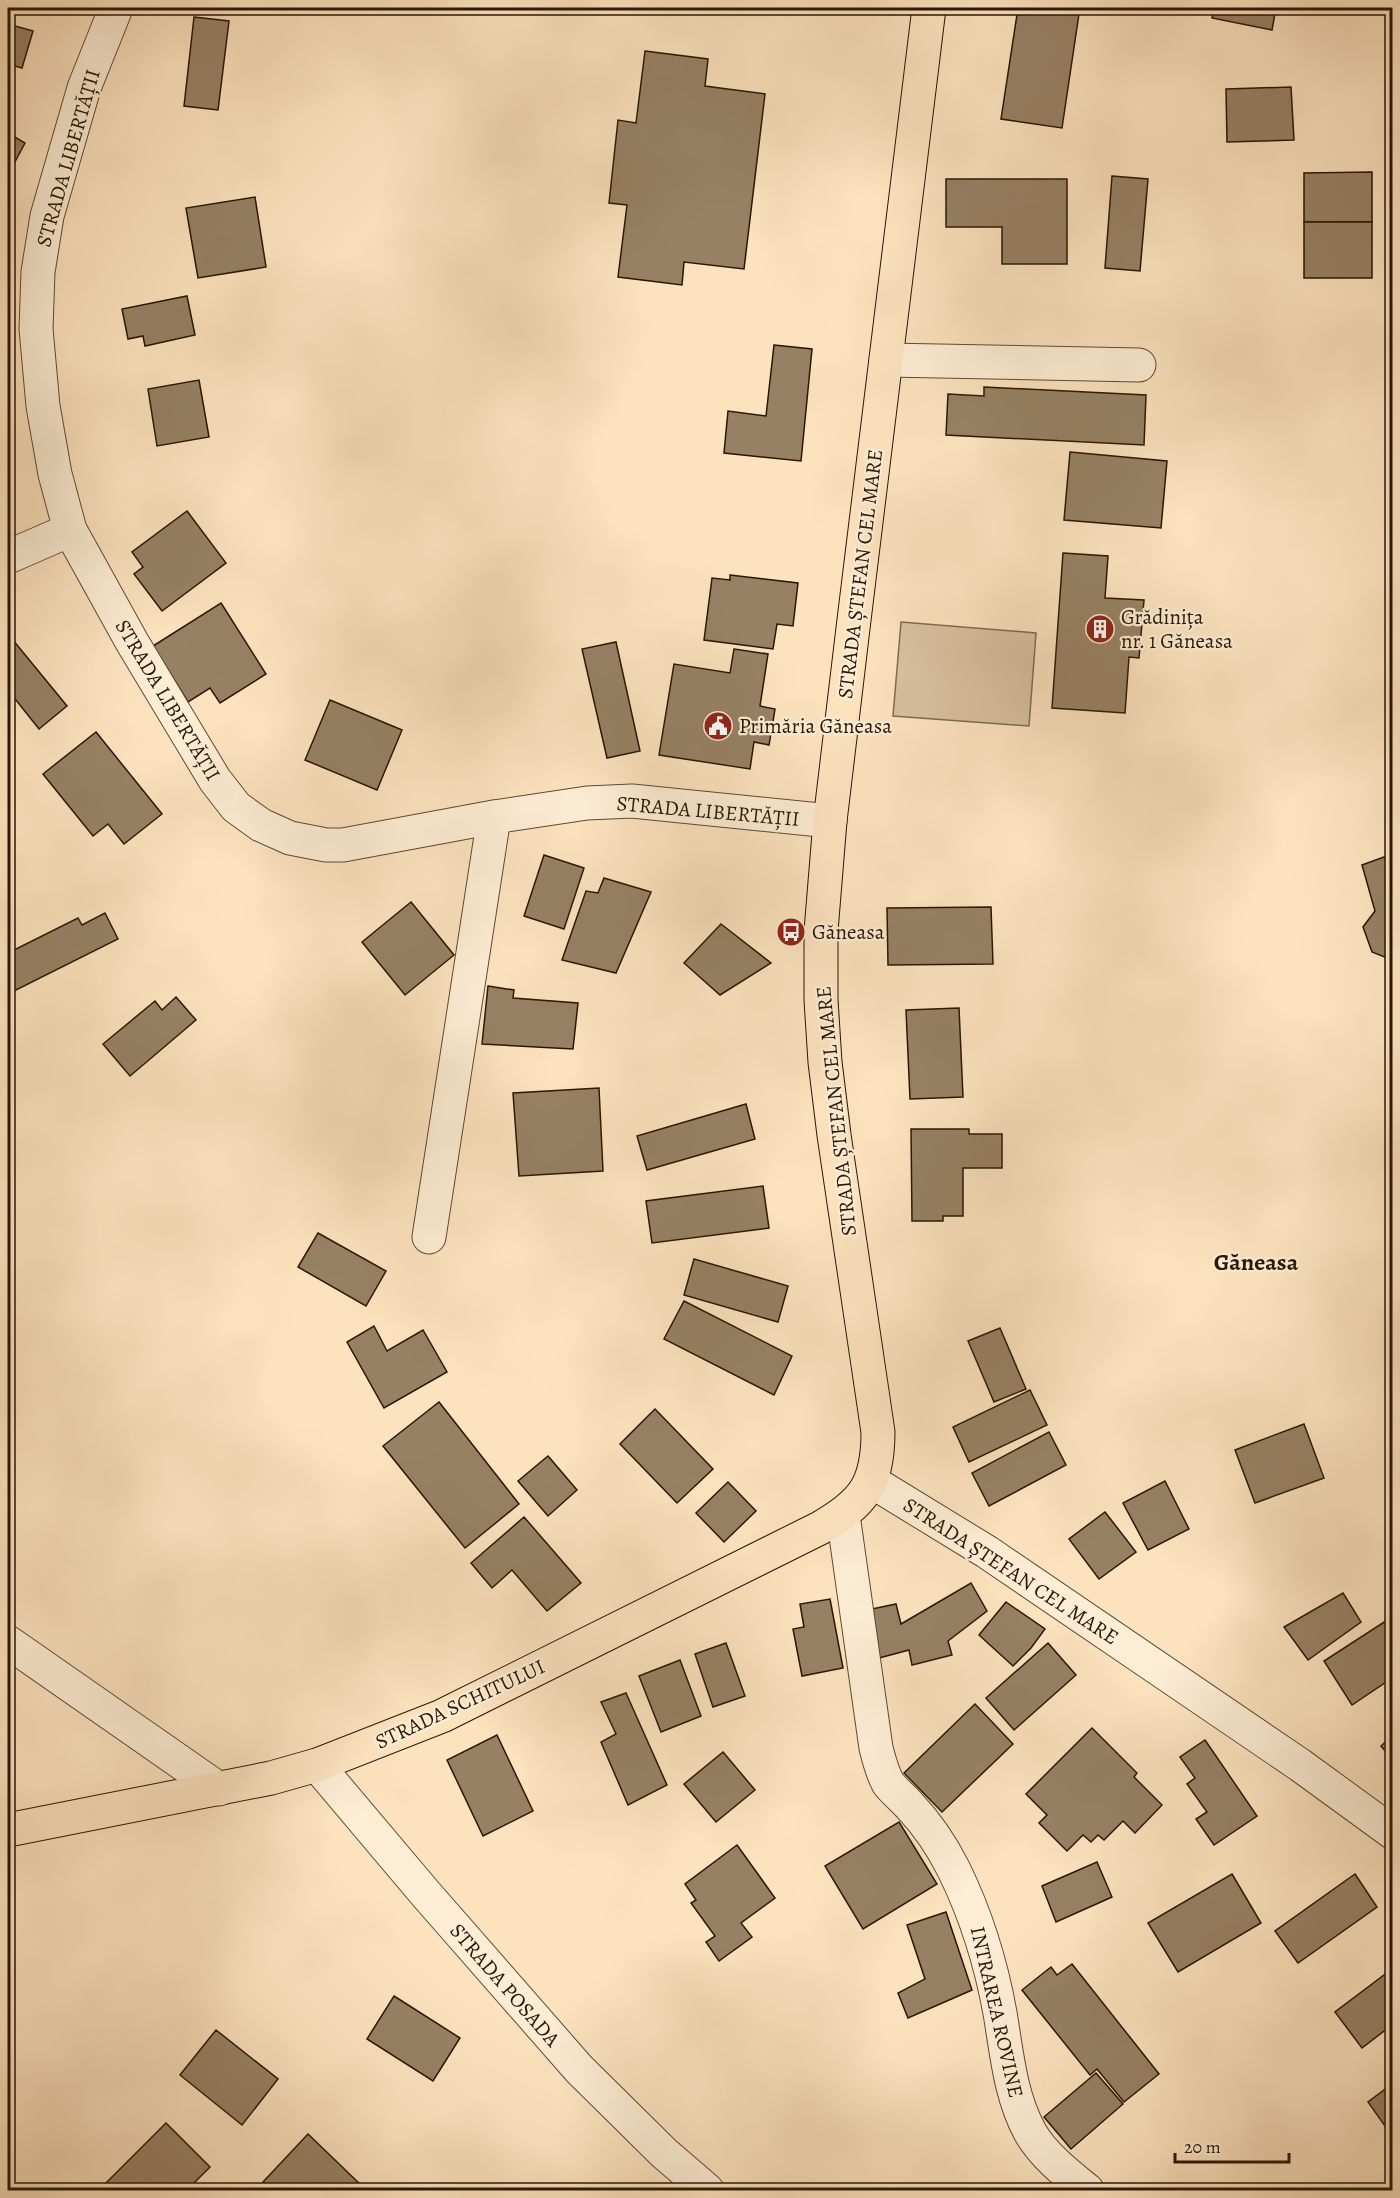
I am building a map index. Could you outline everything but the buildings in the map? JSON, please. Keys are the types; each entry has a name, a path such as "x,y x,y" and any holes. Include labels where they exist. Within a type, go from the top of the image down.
{"main road":[{"name":"STRADA ȘTEFAN CEL MARE","path":"871,1481 878,1457 878,1432 834,1135 820,1000 821,931 831,821 929,8"},
{"name":"STRADA SCHITULUI","path":"8,1830 219,1789 317,1766 373,1745 442,1716 820,1528 843,1515 860,1499 871,1481"}],"street":[{"name":"STRADA LIBERTĂȚII","path":"116,8 84,88 47,216 38,272 36,329 43,406 55,474 70,530 132,642 215,780 236,807 261,825 290,838 326,845 343,845 494,817 587,803 632,801 831,821"},
{"path":"886,360 1139,365"},
{"path":"8,557 70,530"},
{"path":"429,1238 494,817"},
{"name":"STRADA ȘTEFAN CEL MARE","path":"871,1481 987,1552 1390,1826"},
{"name":"INTRAREA ROVINE","path":"843,1515 876,1748 882,1770 890,1785 926,1826 953,1868 972,1912 990,1964 1011,2080 1031,2134 1050,2157 1087,2190"},
{"path":"8,1641 219,1789"},
{"name":"STRADA POSADA","path":"317,1766 579,2069 664,2153 707,2190"}],"shaded area":[{"path":"901,622 1036,633 1029,726 893,716"}],"place":[{"name":"Grădinița nr. 1 Găneasa","path":"1100,629"},
{"name":"Primăria Găneasa","path":"718,726"},
{"name":"Găneasa","path":"791,932"}],"district":[{"name":"Găneasa","path":"1256,1262"}]}
